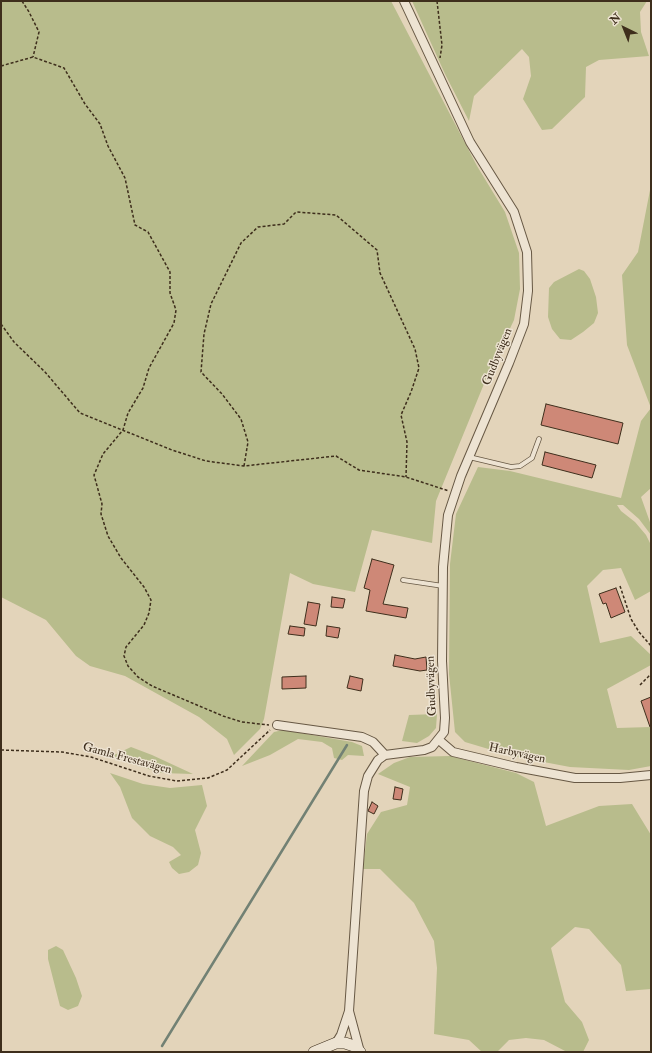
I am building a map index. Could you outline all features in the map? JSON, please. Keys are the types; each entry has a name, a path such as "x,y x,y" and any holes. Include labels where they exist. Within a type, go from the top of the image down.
{"street":[{"name":"Gudbyvägen","path":"404,1 470,142 514,212 527,252 528,291 524,324 454,493 448,515 443,586 442,661 445,718 444,732 439,740"},
{"path":"277,725 362,737 373,742 385,755"},
{"path":"328,1047 341,1034 349,1011 364,791 368,776 378,760 385,755 424,750 432,747 439,740"},
{"name":"Harbyvägen","path":"439,740 452,752 516,767 575,778 620,778 651,775"},
{"path":"349,1011 360,1052"},
{"path":"314,1052 345,1043 354,1046 360,1052"}],"lane":[{"path":"469,457 511,467 520,466 532,458 539,439"},
{"path":"403,580 443,586"}],"path":[{"path":"22,1 39,32 33,57"},
{"path":"433,64 440,59 442,45 437,1"},
{"path":"1,66 33,57 64,68 85,104 100,124 108,146 125,178 135,225 148,232 170,272 170,293 176,310 174,323 149,368 143,388 128,413 123,430 103,454 94,475 102,504 101,514 108,536 121,558 144,587 151,600 149,614 144,625 126,647 124,656 128,666 138,677 152,686 223,716 242,722 277,725"},
{"path":"244,466 248,442 241,419 222,394 201,372 204,334 211,304 241,243 258,227 284,224 296,212 336,215 377,250 380,273 415,349 419,368 411,392 401,414 407,442 406,477"},
{"path":"1,324 14,342 45,372 80,413 148,441 206,461 244,466 336,456 359,470 406,477 454,493"},
{"path":"620,586 632,619 639,632 651,646"},
{"path":"640,684 651,674"},
{"name":"Gamla Frestavägen","path":"1,750 62,752 91,757 150,776 177,781 208,778 227,770 268,731 277,725"}],"green space":[{"path":"1,1 391,1 477,166 505,212 519,253 520,289 514,320 486,379 436,501 432,543 372,530 355,592 313,584 290,573 264,719 260,729 234,755 227,739 199,717 125,676 90,666 76,656 46,620 1,597"},
{"path":"412,1 647,1 640,12 641,32 649,56 599,60 586,67 585,97 552,129 542,130 523,99 531,76 529,57 522,49 474,96 469,121 445,74"},
{"path":"651,185 651,408 627,345 622,275 638,252"},
{"path":"579,269 584,271 590,279 596,297 598,313 594,323 583,332 571,340 560,339 552,329 548,317 549,288 554,282"},
{"path":"651,408 651,488 641,497 651,525 651,535 639,519 623,505 617,505 621,511 635,522 646,535 651,545 651,591 635,600 621,568 603,570 587,586 600,643 631,636 651,655 651,665 607,689 617,728 651,727 651,766 629,770 570,767 512,756 465,742 455,732 449,674 450,564 456,514 478,467 510,471 621,498 641,421"},
{"path":"437,714 436,728 429,736 417,743 402,741 409,715"},
{"path":"283,730 352,742 362,746 364,756 348,755 342,760 334,758 332,748 322,742 298,739 270,755 242,766 274,732"},
{"path":"131,747 193,774 161,773 110,757"},
{"path":"450,756 516,773 534,782 546,826 599,806 632,804 651,835 651,989 626,991 621,965 589,929 575,927 551,948 565,1002 582,1022 589,1040 583,1052 567,1052 544,1040 526,1038 509,1040 497,1052 482,1052 469,1040 434,1034 437,968 434,941 414,903 380,869 363,869 367,834 381,812 407,805 410,787 378,774 394,763 410,757"},
{"path":"110,773 143,784 170,788 202,785 207,806 195,830 201,853 198,865 189,872 179,874 172,868 169,862 181,855 173,847 150,836 132,818 120,787"},
{"path":"56,946 63,950 76,978 82,996 78,1006 68,1010 60,1006 48,959 48,950"}],"building":[{"path":"546,404 623,423 618,444 541,425"},
{"path":"545,452 596,465 592,478 542,465"},
{"path":"372,559 394,565 383,604 408,608 406,618 366,611 370,590 364,588"},
{"path":"616,588 625,612 611,618 606,603 603,604 599,594"},
{"path":"332,597 345,599 343,608 331,607"},
{"path":"308,602 320,604 316,626 304,624"},
{"path":"290,626 305,628 304,636 288,634"},
{"path":"327,626 340,628 338,638 326,636"},
{"path":"395,655 415,659 426,657 427,670 420,671 393,666"},
{"path":"306,676 306,688 282,689 282,677"},
{"path":"350,676 363,679 361,691 347,688"},
{"path":"651,697 651,727 650,727 641,701"},
{"path":"395,787 403,789 401,800 393,799"},
{"path":"372,802 378,806 374,814 368,811"}],"waterway":[{"path":"162,1046 347,745"}]}
